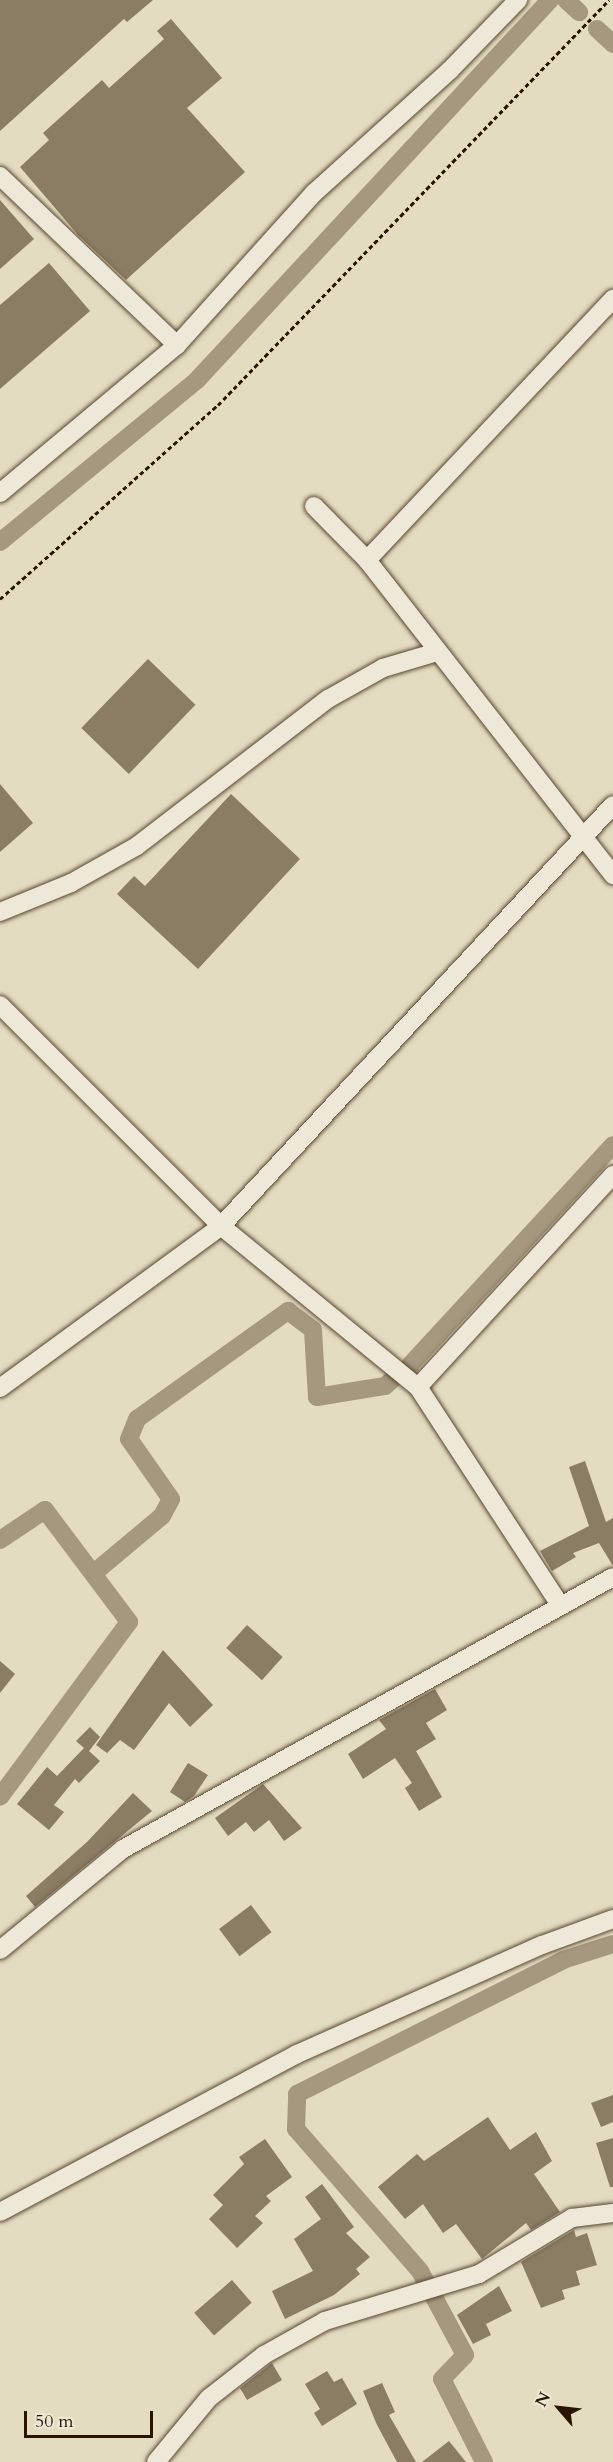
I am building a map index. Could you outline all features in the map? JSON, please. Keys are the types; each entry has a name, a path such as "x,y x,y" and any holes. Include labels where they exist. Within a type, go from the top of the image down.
{"street":[{"path":"0,493 177,345 314,193 450,70 518,0"},
{"path":"0,176 177,345"},
{"path":"367,560 613,299"},
{"path":"314,506 367,560 582,838 613,874"},
{"path":"0,912 71,883 137,846 328,699 383,668 437,652"},
{"path":"0,1388 221,1226 613,805"},
{"path":"0,1005 221,1226 418,1387 560,1605"},
{"path":"418,1387 613,1175"},
{"path":"3,1942 123,1849 613,1577"},
{"path":"7,2209 297,2054 542,1945 613,1919"},
{"path":"156,2462 209,2398 264,2355 325,2321 479,2274 572,2218 613,2213"}],"path":[{"path":"0,599 218,405 609,0"}],"building":[{"path":"0,0 153,0 127,22 124,19 0,131"},
{"path":"171,19 222,78 187,108 245,172 126,280 79,236 20,167 49,140 43,133 102,80 109,88 164,39 157,31"},
{"path":"0,200 34,239 0,269"},
{"path":"49,263 90,311 0,389 0,305"},
{"path":"148,659 195,705 129,774 81,728"},
{"path":"0,784 33,823 0,852"},
{"path":"231,794 300,859 198,969 117,894 134,876 145,886"},
{"path":"585,1461 606,1522 613,1518 613,1566 599,1543 573,1553 576,1557 552,1571 540,1551 589,1526 569,1467"},
{"path":"247,1625 283,1657 262,1680 226,1648"},
{"path":"163,1650 213,1705 190,1727 169,1703 134,1750 120,1740 107,1753 96,1745"},
{"path":"0,1661 15,1674 0,1693"},
{"path":"435,1689 447,1710 426,1723 436,1739 416,1751 442,1797 419,1811 405,1788 412,1783 395,1758 363,1779 348,1754 386,1729 379,1720"},
{"path":"90,1727 100,1737 89,1751 100,1761 79,1783 75,1779 54,1805 64,1812 49,1830 17,1804 47,1767 57,1776 84,1748 76,1741"},
{"path":"188,1763 208,1775 194,1796 185,1802 170,1792"},
{"path":"263,1784 302,1828 284,1841 269,1820 254,1832 246,1822 228,1836 215,1818"},
{"path":"133,1793 152,1811 35,1907 26,1896 87,1842"},
{"path":"251,1905 271,1932 240,1956 219,1929"},
{"path":"613,2095 613,2122 601,2127 591,2103"},
{"path":"488,2117 510,2150 536,2132 552,2161 534,2174 560,2212 531,2230 526,2223 482,2259 456,2224 443,2233 423,2204 405,2219 378,2187 417,2154 424,2161"},
{"path":"613,2138 613,2187 610,2187 596,2143"},
{"path":"265,2139 292,2177 266,2196 271,2201 255,2216 263,2223 237,2248 209,2219 223,2205 213,2195 244,2164 239,2157"},
{"path":"322,2184 354,2227 346,2233 370,2257 356,2269 360,2274 334,2295 285,2319 272,2291 313,2271 294,2239 321,2219 305,2197"},
{"path":"574,2230 576,2237 587,2233 597,2265 576,2271 580,2285 562,2290 565,2299 541,2308 521,2262"},
{"path":"232,2280 252,2303 214,2335 194,2313"},
{"path":"499,2286 512,2311 486,2324 491,2335 473,2344 457,2315"},
{"path":"272,2363 282,2380 247,2400 240,2388"},
{"path":"327,2371 334,2382 342,2378 357,2404 322,2426 314,2413 320,2409 305,2384"},
{"path":"382,2383 395,2412 389,2415 416,2462 397,2462 377,2425 363,2391"},
{"path":"449,2441 466,2462 422,2462"}],"waterway":[{"path":"0,542 197,380 550,0"},
{"path":"566,0 579,12"},
{"path":"597,29 613,44"},
{"path":"410,1365 613,1145"},
{"path":"95,1572 162,1516 171,1499 129,1439 137,1419 288,1311 313,1330 317,1397 385,1386 393,1379"},
{"path":"0,1540 45,1510 129,1622 0,1797"},
{"path":"484,2462 442,2379 465,2355 420,2271 296,2129 297,2094 563,1960 613,1944"}]}
